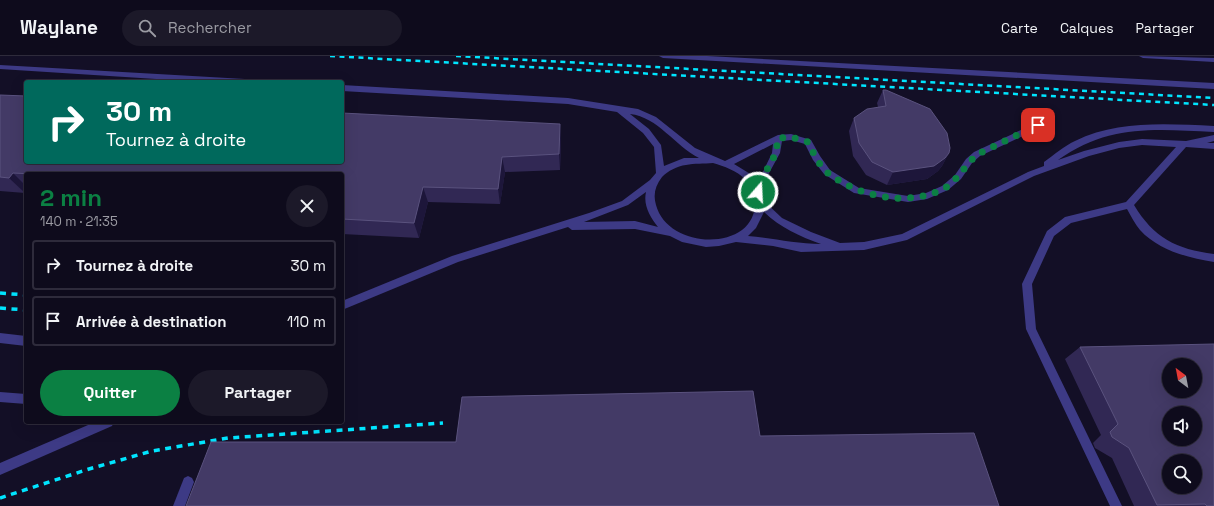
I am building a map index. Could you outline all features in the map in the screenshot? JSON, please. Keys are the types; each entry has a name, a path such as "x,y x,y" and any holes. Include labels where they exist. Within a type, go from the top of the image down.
{"street":[{"path":"663,56 1214,86"},
{"path":"1143,56 1214,60"},
{"path":"0,67 212,80"},
{"path":"344,88 586,103 639,113 660,124 693,151 740,171 752,180 758,192 761,204 758,217 750,229 736,238 721,242 704,243 688,240 673,234 635,225 601,224 556,227"},
{"path":"619,110 646,131 658,147 660,172"},
{"path":"726,164 778,138 791,137 808,142 816,158 827,172 857,191 908,199 927,196 945,188 958,177 969,161 978,154 1038,125"},
{"path":"1031,174 1076,144 1097,135 1121,129 1150,126 1214,129"},
{"path":"758,192 764,175 776,153 778,138"},
{"path":"1116,506 1031,329 1027,284 1050,234 1068,220 1129,205 1183,145 1214,138"},
{"path":"736,238 773,242 801,248 844,248 864,246 904,237 1031,174 1087,153 1119,145 1142,142 1214,146"},
{"path":"344,305 455,259 556,227 625,203 652,182 660,172 671,166 684,161 698,159 713,160"},
{"path":"652,182 648,195 650,209 659,223 673,234"},
{"path":"761,204 779,221 808,235 844,248"},
{"path":"1129,205 1145,229 1171,247 1203,257 1214,258"},
{"path":"0,338 24,341"},
{"path":"0,397 24,399"},
{"path":"0,469 103,424"},
{"path":"179,506 188,482"}],"building":[{"path":"883,90 930,109 947,133 950,148 949,153 945,158 934,166 893,172 872,162 859,143 854,118 867,109 886,106"},
{"path":"0,95 24,96 24,164 344,164 344,113 560,124 559,154 502,157 498,189 423,187 414,223 344,219 344,172 24,172 24,174 13,173 9,178 0,177"},
{"path":"1214,344 1214,506 1207,506 1205,504 1157,505 1129,448 1112,437 1110,432 1118,424 1080,347"},
{"path":"753,391 760,436 974,433 999,506 186,506 211,442 456,442 462,397"}],"railway":[{"path":"330,56 1214,105"},
{"path":"456,56 1214,98"},
{"path":"0,293 24,295"},
{"path":"0,308 24,310"},
{"path":"0,498 89,469 152,451 228,438 443,423"}],"route":[{"path":"758,192 764,175 776,153 778,138 791,137 808,142 816,158 827,172 857,191 908,199 927,196 945,188 958,177 969,161 978,154 1038,125"}]}
